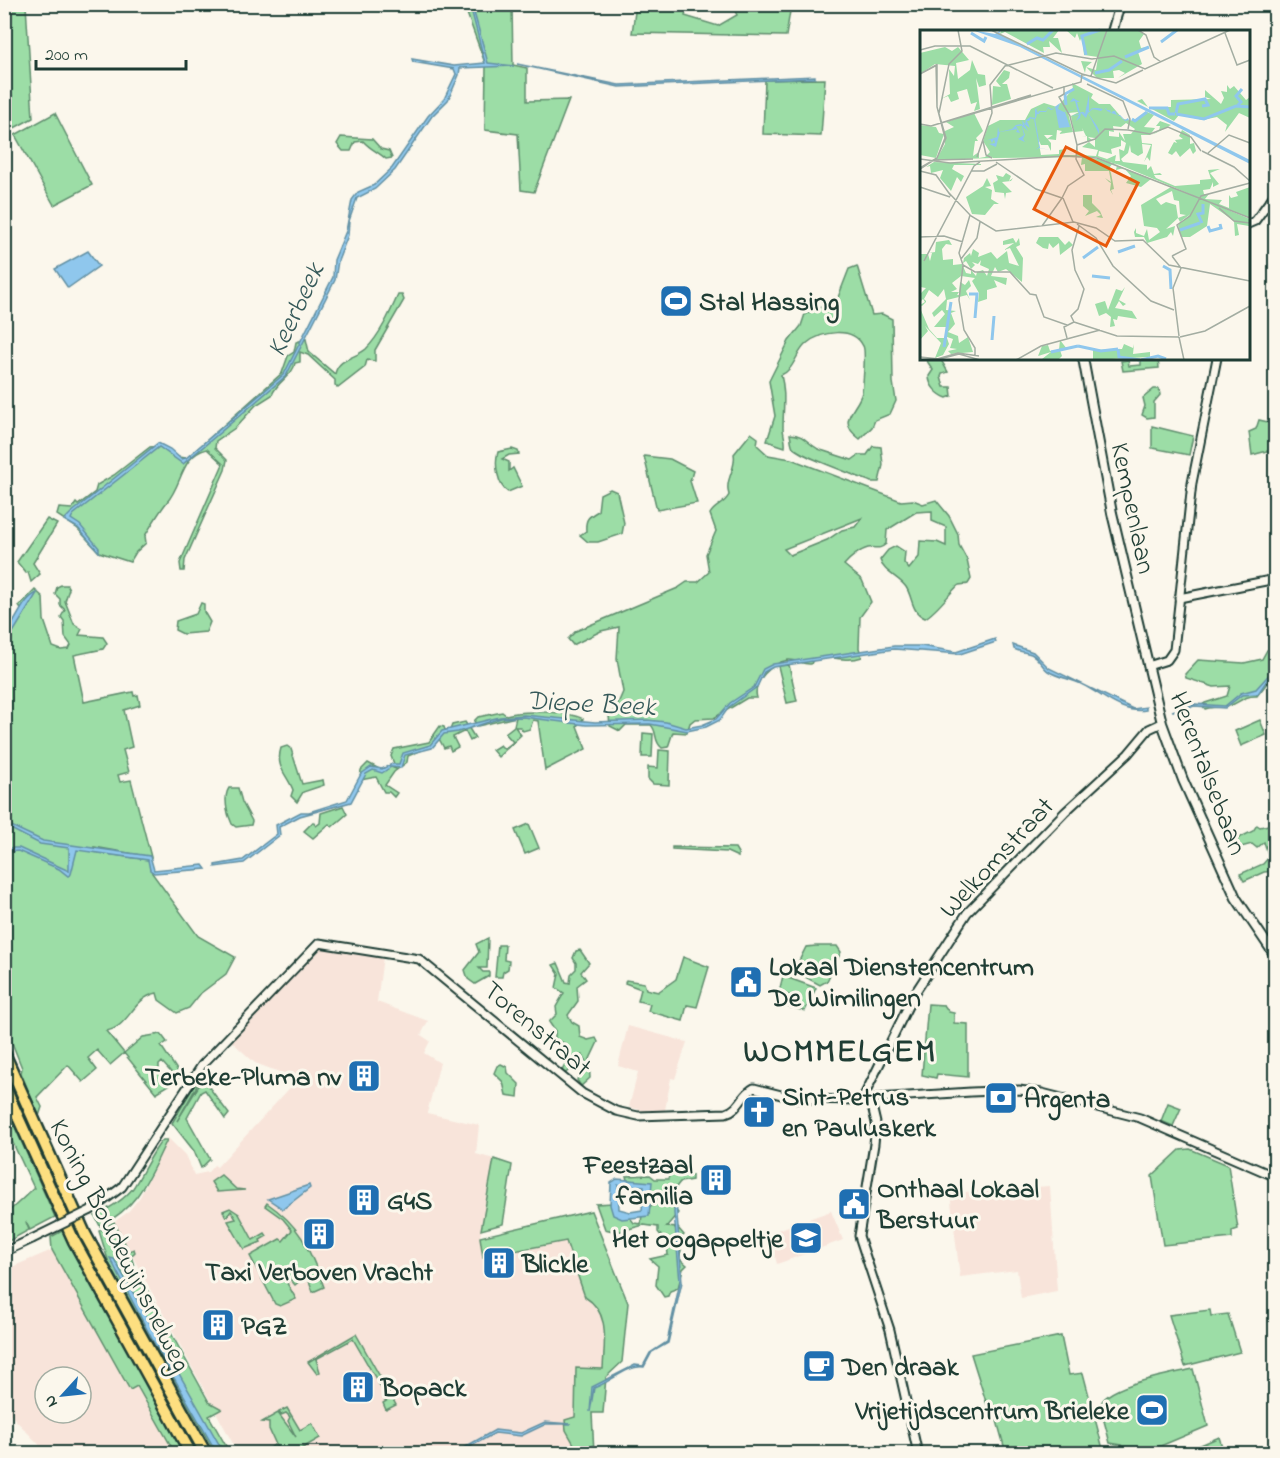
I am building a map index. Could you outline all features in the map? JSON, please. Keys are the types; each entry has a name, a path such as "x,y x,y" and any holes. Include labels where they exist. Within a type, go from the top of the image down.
{"highway":[{"name":"Koning Boudewijnsnelweg","path":"4,1053 85,1234 206,1454"},
{"name":"Koning Boudewijnsnelweg","path":"4,1086 75,1240 191,1454"}],"main road":[{"path":"1113,30 1120,4"},
{"name":"Kempenlaan","path":"1083,360 1112,513 1148,666"},
{"name":"Herentalsebaan","path":"1148,666 1162,723 1183,780 1236,898 1275,957"}],"street":[{"path":"1250,223 1255,221 1275,192"},
{"name":"Herentalsebaan","path":"1148,666 1167,660 1174,650 1195,464 1217,360"},
{"path":"1179,598 1275,579"},
{"name":"Welkomstraat","path":"862,1100 862,1095 870,1091 874,1076 913,996 967,913 1065,812 1128,754 1149,729 1162,723"},
{"name":"Torenstraat","path":"4,1252 91,1210 122,1187 202,1065 319,943 419,959 582,1093 616,1112 638,1116 726,1113 738,1106 748,1091 754,1088 806,1099 862,1100"},
{"path":"870,1091 877,1098 1019,1090 1042,1093 1140,1118 1275,1177"},
{"path":"877,1098 872,1106 876,1123 874,1144 859,1236 890,1330 918,1454"},
{"path":"862,1100 864,1105 872,1106"}],"shaded area":[{"path":"320,947 383,957 377,1002 428,1021 421,1035 430,1041 424,1053 440,1063 427,1113 479,1125 476,1154 494,1159 480,1237 483,1257 566,1240 585,1297 596,1304 606,1325 603,1369 575,1417 565,1421 566,1430 579,1453 238,1453 114,1222 128,1212 140,1197 168,1138 185,1155 194,1175 208,1172 214,1165 217,1167 298,1079 255,1063 230,1040"},
{"path":"628,1026 687,1042 675,1079 671,1078 665,1110 644,1111 629,1107 638,1072 618,1066"},
{"path":"1050,1186 1057,1291 1021,1298 1017,1270 960,1277 950,1193"},
{"name":"Het oogappeltje","path":"831,1211 843,1240 777,1264 769,1233"},
{"path":"52,1250 131,1390 137,1386 175,1453 47,1453 5,1409 5,1270"}],"green space":[{"path":"5,4 26,5 33,118 5,133 5,114 12,97 7,68 5,68"},
{"path":"464,5 512,5 513,65 527,68 527,101 569,100 534,192 521,190 518,134 485,130 486,66"},
{"path":"636,5 687,5 685,16 718,26 737,15 732,5 791,5 786,36 632,33"},
{"path":"825,79 821,136 763,134 765,80"},
{"path":"55,113 92,185 54,205 15,135"},
{"path":"341,137 372,139 381,149 389,151 392,158 386,159 363,141 355,142 351,151 343,151 337,144"},
{"path":"857,266 872,315 882,314 892,319 893,382 896,401 890,414 875,420 872,427 860,439 852,432 848,421 862,392 864,349 852,335 828,334 806,344 789,369 781,375 784,395 785,447 767,441 775,416 769,381 789,341 801,326 805,314 837,300 849,269"},
{"path":"398,295 402,295 404,300 375,350 375,361 367,360 365,367 338,388 335,380 308,355 300,352 300,362 295,363 292,371 272,395 256,405 235,428 216,441 215,448 227,460 225,470 185,560 184,571 181,571 180,563 223,464 207,449 198,453 187,464 172,495 145,536 146,543 136,552 130,562 99,552 77,528 57,515 59,508 72,509 76,503 78,505 95,492 97,485 150,447 160,446 177,457 187,458 282,373 288,356 294,352 296,342 306,339 309,352 335,374 340,365 366,349 376,337"},
{"path":"926,360 941,360 948,372 942,374 941,377 944,387 951,387 952,396 944,397 932,387 929,376 933,370"},
{"path":"1128,360 1129,366 1141,365 1141,360 1158,360 1159,368 1123,371 1121,361"},
{"path":"1154,389 1159,389 1160,395 1154,402 1154,417 1147,418 1142,415 1145,406 1143,398"},
{"path":"1275,418 1275,453 1267,451 1252,455 1249,432 1256,429 1259,420 1272,423"},
{"path":"1152,426 1193,436 1189,455 1152,448"},
{"path":"751,433 758,438 757,445 768,455 791,459 901,501 913,500 923,504 936,500 949,516 958,534 959,545 967,560 971,579 968,584 957,586 925,618 917,612 906,587 884,568 880,560 888,550 896,546 905,552 904,563 909,569 919,557 920,541 937,542 946,546 946,527 932,521 932,511 916,512 887,530 886,544 879,548 868,548 862,551 844,565 862,580 871,602 860,617 859,648 862,657 856,659 814,658 811,664 791,660 782,662 760,679 757,685 757,698 747,698 714,718 695,719 690,723 687,733 673,732 668,747 662,748 657,742 651,725 626,725 620,731 610,726 609,716 616,708 623,692 617,659 619,627 601,631 573,645 568,639 576,631 678,588 687,582 698,582 709,572 706,554 716,531 710,514 729,495 728,484 734,464 734,454","holes":["862,518 855,527 842,530 827,540 790,555 784,549"]},
{"path":"790,434 800,436 819,449 852,460 859,455 867,455 873,446 881,447 883,465 879,482 871,482 797,451 791,443"},
{"path":"512,449 518,451 519,454 509,455 502,459 509,462 509,471 513,468 522,486 508,492 499,480 497,457 498,452"},
{"path":"644,456 670,459 693,471 690,481 697,503 657,510"},
{"path":"610,489 617,492 624,523 622,534 598,542 588,542 580,535 586,531 588,519 598,511 600,494"},
{"path":"47,519 57,524 33,563 40,574 31,582 28,572 26,573 17,562"},
{"path":"67,585 69,589 65,601 74,624 82,629 79,635 103,637 107,643 103,649 74,655 84,702 133,692 134,696 138,695 140,705 124,710 132,747 123,750 129,772 118,775 120,782 131,780 151,857 94,847 94,852 149,860 152,873 198,936 235,957 226,974 201,993 189,1008 177,1013 159,1000 157,993 142,1001 114,1029 106,1031 124,1053 110,1065 97,1050 88,1058 97,1070 83,1082 68,1065 37,1097 42,1107 39,1116 21,1073 22,1068 5,1025 5,625 12,624 22,611 19,606 35,590 43,597 44,620 53,647 61,650 69,649 71,645 65,637 64,621 61,617 65,610 55,594 57,587"},
{"path":"201,603 204,604 204,612 210,622 206,632 183,634 175,630 176,621 196,614"},
{"path":"1275,646 1275,673 1257,696 1247,697 1229,706 1205,709 1202,705 1205,703 1227,696 1230,686 1214,687 1186,678 1185,674 1198,660 1244,663 1262,659 1267,650"},
{"path":"789,665 797,701 787,703 778,666"},
{"path":"502,712 506,715 523,712 557,713 583,719 577,726 586,749 545,770 538,721 533,720 530,729 523,731 520,727 515,727 521,735 498,757 492,750 500,745 504,749 513,742 505,733 514,726 516,717 478,726 474,721 478,717"},
{"path":"1260,720 1266,735 1241,746 1235,731"},
{"path":"465,722 475,738 470,741 465,731 453,737 458,747 451,751 449,746 444,748 438,737 432,746 408,756 407,762 394,772 385,785 397,793 394,797 389,792 384,792 376,777 360,780 361,770 368,763 381,770 389,766 396,769 391,756 394,749 429,742 440,726 445,730 450,730 452,725"},
{"path":"643,733 653,734 652,757 642,757"},
{"path":"287,746 291,749 302,784 323,780 324,785 303,792 297,802 291,796 293,790 282,770 280,761 281,748"},
{"path":"659,750 670,751 669,785 653,784 648,779 648,767 658,768"},
{"path":"229,788 238,788 252,821 251,825 236,827 232,824 226,806"},
{"path":"343,806 347,814 332,827 329,824 313,838 304,831 313,822 316,826 320,823 321,813"},
{"path":"529,824 539,848 525,854 515,830"},
{"path":"1257,825 1260,827 1268,825 1275,829 1275,871 1264,872 1244,881 1240,874 1263,864 1269,857 1264,842 1257,848 1252,844 1241,847 1238,845 1237,839 1253,831"},
{"path":"672,847 735,848 738,857 727,852 672,849"},
{"path":"488,938 487,968 479,968 483,972 489,972 489,976 475,984 468,979 465,970 479,952 476,944"},
{"path":"498,945 505,945 504,960 509,961 508,969 503,972 502,977 495,977"},
{"path":"837,946 841,952 827,981 820,985 794,971 806,947"},
{"path":"580,950 589,963 581,972 586,979 577,986 578,1001 568,1015 572,1022 579,1026 580,1037 588,1040 596,1038 598,1042 589,1061 590,1078 581,1086 577,1080 585,1064 585,1058 582,1055 575,1057 573,1067 563,1075 561,1073 570,1054 566,1044 555,1039 555,1031 549,1022 557,1014 556,1007 564,993 556,988 559,974 553,965 558,963 566,982 570,983 571,974 576,969 573,958 576,951"},
{"path":"683,957 709,967 697,1007 687,1005 683,1021 648,1011 650,1004 638,1001 641,989 625,983 626,980 644,983 646,989 658,992 676,979"},
{"path":"783,976 816,988 805,1011 788,1007 791,996 783,993 782,997 778,996"},
{"path":"928,1004 944,1005 949,1012 954,1013 954,1023 968,1024 968,1077 937,1074 936,1078 922,1075"},
{"path":"161,1034 167,1042 161,1046 181,1076 177,1079 162,1062 159,1065 159,1071 169,1085 156,1093 124,1053 143,1037"},
{"path":"501,1064 507,1067 508,1073 519,1084 518,1097 506,1095 503,1082 494,1073 497,1066"},
{"path":"201,1074 203,1075 177,1121 203,1079 229,1114 225,1119 205,1090 201,1092 187,1118 210,1159 201,1168 194,1151 172,1123"},
{"path":"1168,1103 1181,1108 1173,1126 1161,1121"},
{"path":"5,1105 55,1217 30,1230 26,1222 29,1230 5,1243 5,1215 34,1188 5,1126"},
{"path":"163,1140 167,1140 148,1179 134,1200 114,1218 100,1226 95,1216 129,1193"},
{"path":"1190,1149 1228,1165 1238,1229 1232,1231 1232,1238 1163,1245 1152,1176 1180,1150"},
{"path":"494,1159 512,1165 503,1224 481,1230"},
{"path":"672,1163 686,1163 685,1175 692,1175 692,1180 680,1182 673,1191 673,1206 678,1213 666,1227 678,1228 684,1235 675,1244 675,1248 681,1249 680,1259 687,1265 683,1269 678,1288 670,1291 668,1296 664,1297 656,1285 658,1266 650,1259 668,1255 667,1243 658,1232 658,1227 644,1225 617,1232 605,1229 596,1204 613,1203 634,1223 641,1224 642,1214 655,1202 649,1187 627,1180 626,1176 650,1175 655,1179 668,1179"},
{"path":"221,1175 236,1189 245,1190 217,1192 211,1182"},
{"path":"267,1203 289,1221 303,1240 324,1287 313,1292 307,1275 295,1285 290,1279 287,1283 296,1299 280,1306 275,1304 250,1256 280,1239 283,1241 292,1230 283,1219 265,1206"},
{"path":"230,1208 239,1214 253,1240 265,1233 267,1236 260,1240 261,1242 244,1249 228,1221 236,1219 231,1211 226,1217 223,1211"},
{"path":"591,1211 628,1303 622,1362 606,1377 603,1413 592,1413 594,1453 579,1453 566,1430 565,1420 575,1417 576,1368 603,1369 605,1339 599,1311 585,1297 566,1241 483,1257 480,1237"},
{"path":"114,1222 129,1251 134,1249 135,1252 131,1256 134,1266 209,1402 222,1409 209,1416 230,1453 215,1453 109,1263 99,1231"},
{"path":"62,1231 184,1453 175,1453 137,1386 130,1390 52,1250 51,1237"},
{"path":"1210,1310 1211,1316 1228,1314 1240,1352 1185,1366 1169,1315"},
{"path":"356,1334 396,1405 386,1410 383,1403 388,1400 353,1339 316,1359 320,1372 317,1374 308,1362"},
{"path":"1061,1336 1069,1375 1083,1373 1104,1453 1006,1453 992,1403 987,1405 971,1354"},
{"name":"Vrijetijdscentrum Brieleke","path":"1193,1369 1208,1426 1144,1453 1127,1453 1122,1445 1110,1443 1100,1406 1104,1399 1126,1386"},
{"path":"287,1408 300,1430 312,1423 320,1438 294,1453 264,1453 274,1445 277,1447 269,1429 269,1423 262,1422 278,1413 296,1437 288,1421 290,1417 286,1413 281,1415 279,1412"},
{"path":"1219,1437 1224,1453 1182,1453 1217,1438"}],"water":[{"path":"470,5 472,5 488,63 514,66 460,68 448,100 432,116 395,170 375,189 357,198 349,221 348,235 338,261 335,280 286,376 183,464 159,447 73,515 71,519 80,525 99,548 99,552 78,528 64,520 71,513 158,443 170,449 181,459 186,458 284,374 333,277 334,260 346,231 352,200 358,192 374,185 392,168 428,116 444,99 456,74 454,69 413,62 412,59 454,66 485,63"},
{"path":"517,64 619,85 815,76 815,78 619,87"},
{"path":"88,251 99,266 68,288 55,269"},
{"path":"37,593 14,631 5,640 5,634 23,606"},
{"path":"995,639 996,642 960,654 894,649 773,667 764,672 757,687 729,707 720,720 706,727 687,731 650,724 586,725 523,717 501,718 458,732 444,734 432,748 405,755 401,768 391,767 382,773 373,770 366,774 351,802 300,816 279,827 280,835 244,863 215,867 215,865 243,860 277,834 276,825 301,812 309,812 347,800 361,774 371,767 382,769 392,764 399,764 403,753 430,745 442,731 500,717 524,715 595,722 647,720 666,722 686,728 716,719 730,703 754,687 763,669 773,664 894,646 922,646 956,652"},
{"path":"1013,645 1033,652 1049,668 1133,709 1146,707 1146,710 1129,709 1113,703 1079,683 1052,673 1033,655 1014,649"},
{"path":"1275,668 1258,694 1242,695 1225,708 1194,706 1172,711 1195,704 1225,706 1241,693 1256,689"},
{"path":"5,823 43,841 150,856 154,870 203,865 206,869 154,873 150,870 148,860 77,850 71,874 68,876 59,869 18,851 5,852 5,848 19,848 69,871 69,848 40,844 5,826"},
{"path":"617,1179 652,1182 649,1216 622,1219 613,1215 610,1205 611,1183","holes":["618,1185 644,1186 642,1210 630,1212 619,1209"]},
{"path":"309,1185 310,1188 283,1209 268,1199"},
{"path":"675,1188 682,1282 668,1343 652,1352 644,1367 632,1368 594,1388 590,1412 592,1387 635,1365 643,1366 650,1353 667,1342 680,1282 674,1213"},
{"path":"110,1258 114,1259 224,1453 217,1453 153,1341"},
{"path":"545,1422 571,1424 546,1424 521,1436 495,1433 459,1453 454,1453 495,1430 521,1433"}],"place":[{"name":"Stal Hassing","path":"676,301"},
{"name":"Lokaal Dienstencentrum De Wimilingen","path":"746,982"},
{"name":"Terbeke-Pluma nv","path":"364,1076"},
{"name":"Argenta","path":"1001,1098"},
{"name":"Sint-Petrus en Pauluskerk","path":"759,1112"},
{"name":"Feestzaal familia","path":"716,1180"},
{"name":"G4S","path":"364,1200"},
{"name":"Onthaal Lokaal Berstuur","path":"854,1204"},
{"name":"Taxi Verboven Vracht","path":"319,1234"},
{"name":"Het oogappeltje","path":"806,1238"},
{"name":"Blickle","path":"499,1263"},
{"name":"PGZ","path":"218,1325"},
{"name":"Den draak","path":"819,1366"},
{"name":"Bopack","path":"358,1387"},
{"name":"Vrijetijdscentrum Brieleke","path":"1152,1410"}],"district":[{"name":"WOMMELGEM","path":"840,1049"}],"water label":[{"name":"Keerbeek","path":"294,309"},
{"name":"Diepe Beek","path":"591,702"}]}
